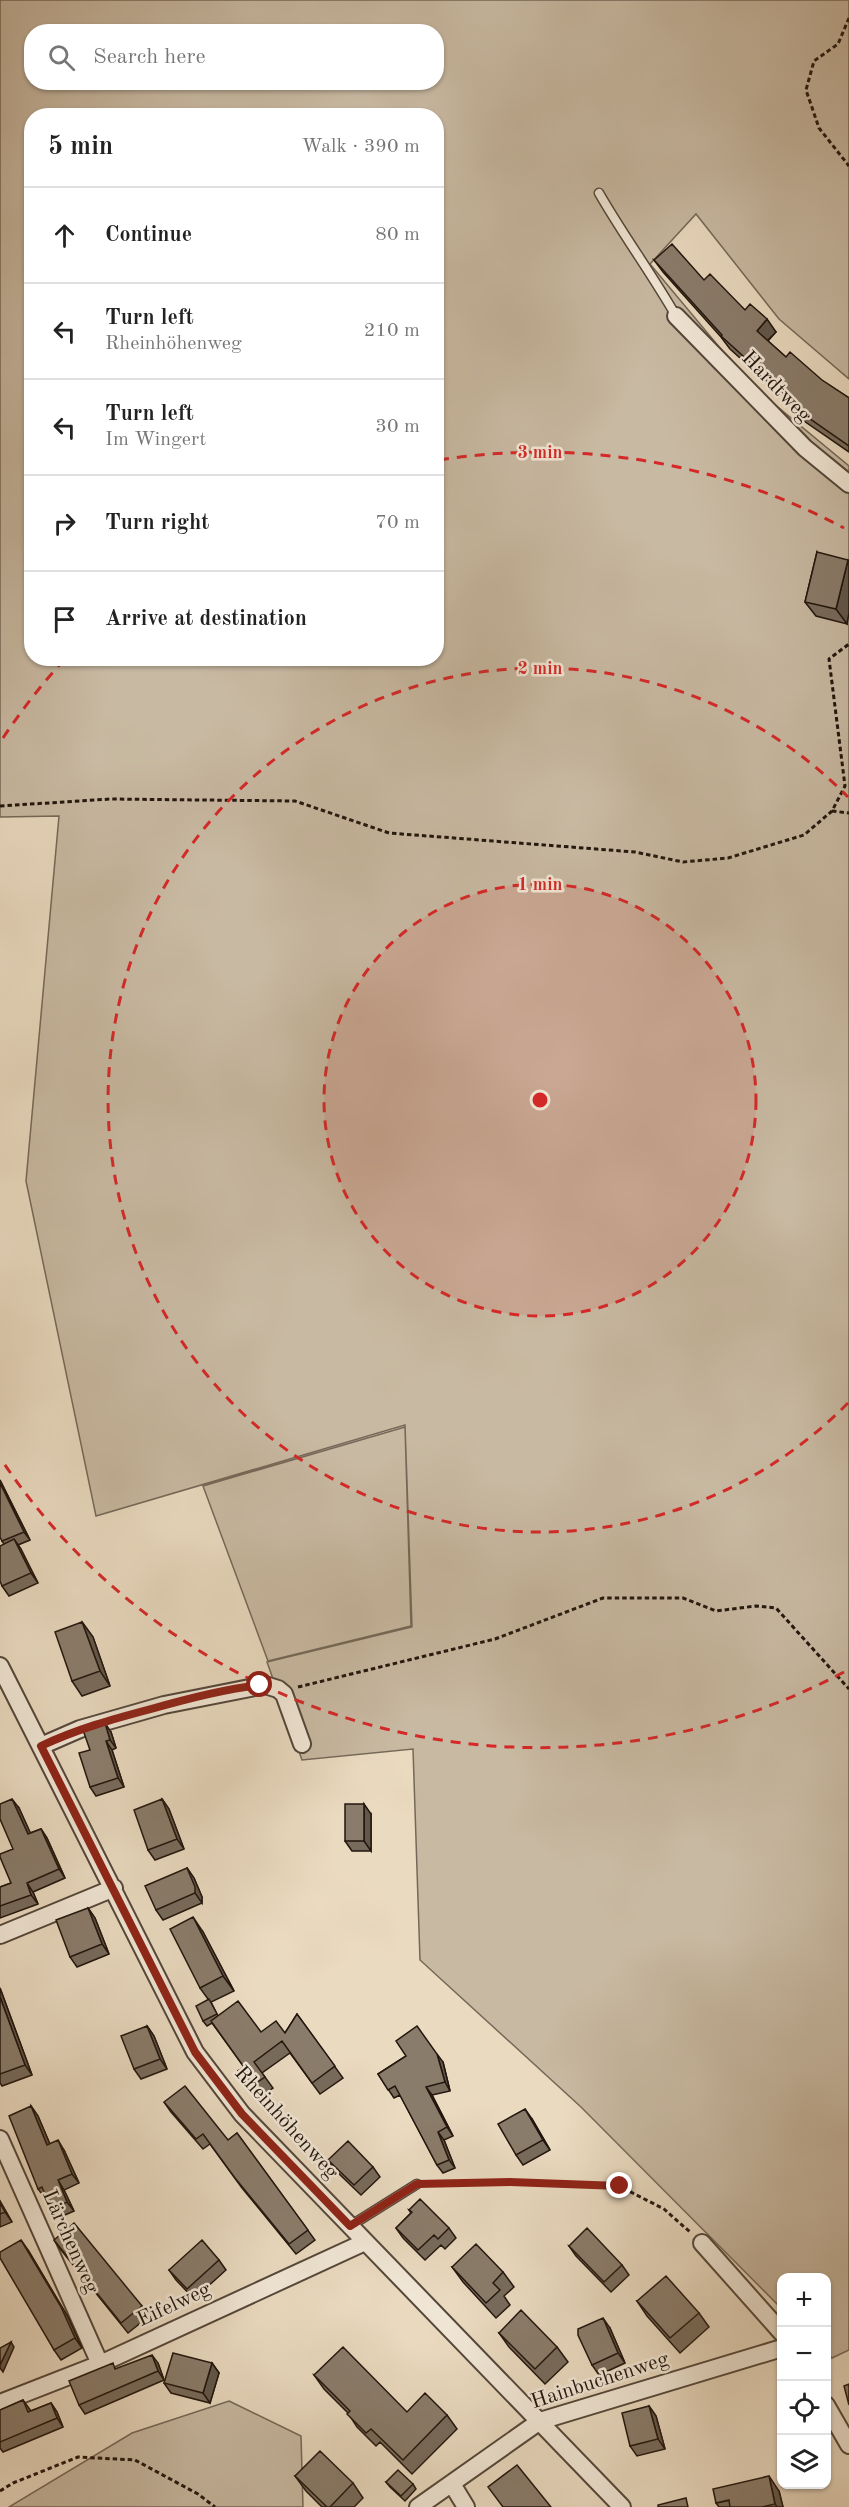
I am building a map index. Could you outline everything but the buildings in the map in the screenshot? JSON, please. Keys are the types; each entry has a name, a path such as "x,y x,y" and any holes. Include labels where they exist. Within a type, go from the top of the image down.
{"street":[{"name":"Hardtweg","path":"676,316 805,448 849,484"},
{"name":"Rheinhöhenweg","path":"2,1677 41,1746 195,2052 242,2114 622,2507"},
{"path":"41,1746 80,1729 204,1695 265,1685 281,1691 302,1744"},
{"path":"0,1935 114,1888"},
{"name":"Lärchenweg","path":"0,2139 100,2364"},
{"name":"Eifelweg","path":"0,2403 100,2364 365,2242"},
{"path":"702,2243 777,2327"},
{"name":"Hainbuchenweg","path":"418,2507 540,2421 777,2350"},
{"path":"831,2414 849,2445"},
{"path":"452,2484 466,2507"}],"lane":[{"path":"599,193 623,235 655,279 676,316"},
{"path":"350,2226 417,2184"}],"path":[{"path":"849,18 838,44 814,61 806,90 819,128 849,164"},
{"path":"0,807 111,799 295,801 390,833 634,852 684,862 728,858 804,835 832,811 845,786 829,659 849,644"},
{"path":"832,811 849,813"},
{"path":"281,1691 495,1639 603,1598 682,1598 716,1611 756,1606 776,1608 849,1689"},
{"path":"417,2184 510,2182 620,2186 664,2209 702,2243"},
{"path":"0,2491 13,2483 78,2457 135,2460 198,2494 215,2507"}],"shaded area":[{"path":"0,0 849,0 849,379 779,319 696,214 650,264 750,384 849,466 849,2350 831,2357 831,2273 777,2273 777,2304 581,2107 420,1960 413,1749 302,1760 267,1662 412,1627 405,1425 96,1516 26,1181 59,816 0,817"},
{"path":"405,1427 411,1626 268,1661 203,1486"},
{"path":"229,2401 301,2436 303,2507 9,2507 132,2433"}],"route":[{"path":"260,1685 164,1705 67,1733 41,1746 195,2052 242,2114 350,2226 417,2184 510,2182 620,2186"}]}
